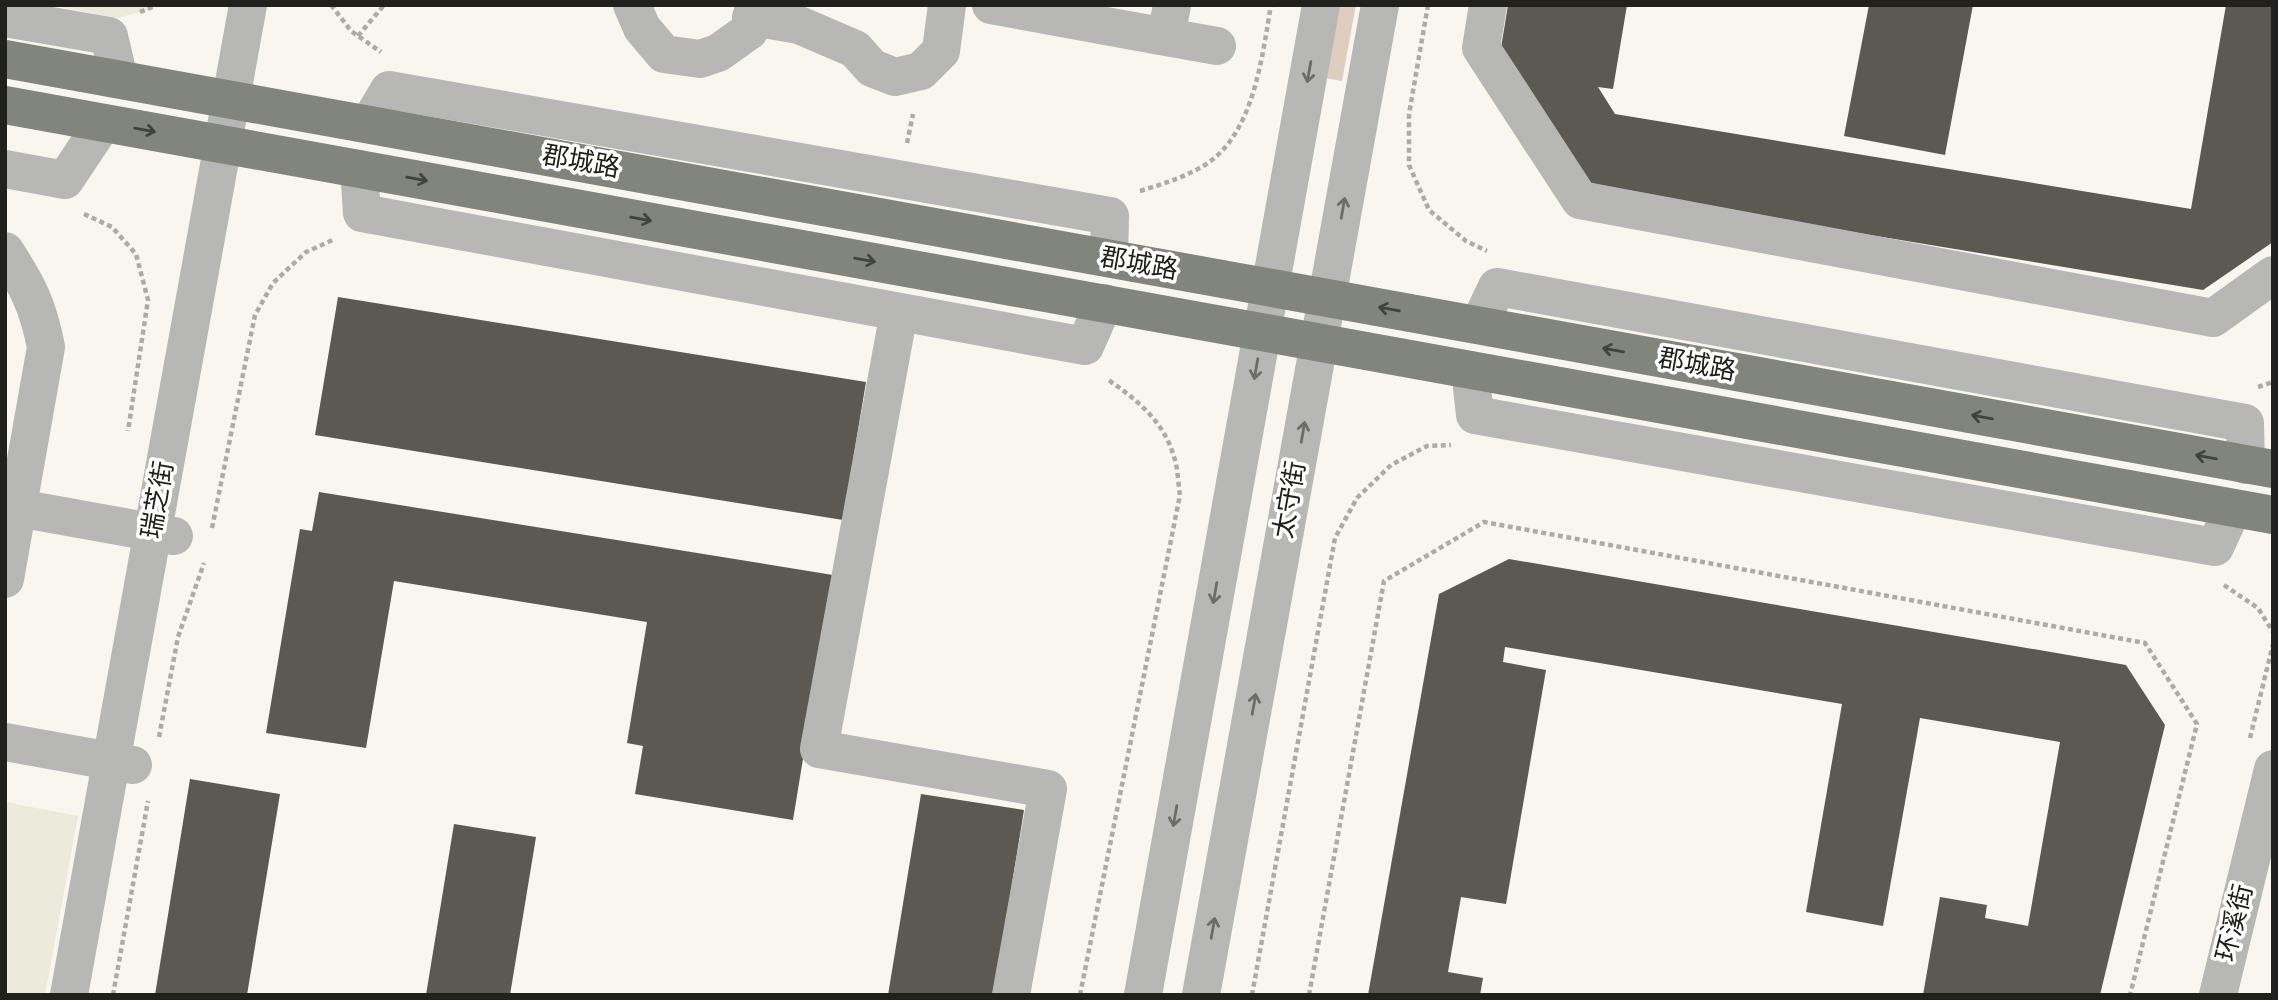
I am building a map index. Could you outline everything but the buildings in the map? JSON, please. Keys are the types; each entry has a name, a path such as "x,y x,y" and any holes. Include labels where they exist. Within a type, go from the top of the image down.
{"main road":[{"name":"郡城路","path":"5,59 2259,467"},
{"name":"郡城路","path":"5,105 2273,515"}],"street":[{"name":"瑞芝街","path":"69,995 122,764 179,536 241,101 248,5"},
{"name":"瑞芝街","path":"241,101 270,5"},
{"path":"632,5 642,28 664,54 700,59 718,53 749,31 753,11 799,25 855,49 872,68 895,77 921,71 941,51 947,5"},
{"path":"991,5 1169,21 1217,46"},
{"path":"1143,995 1321,5"},
{"name":"太守街","path":"1201,995 1380,5"},
{"path":"1488,5 1481,48 1580,200 2213,318 2273,275"},
{"path":"5,18 109,36 119,79"},
{"path":"5,169 65,180 103,122"},
{"path":"359,169 362,213 1085,346 1104,303"},
{"path":"5,251 27,285 41,320 46,347 5,579"},
{"path":"899,312 820,749 1048,789 1011,995"},
{"path":"18,508 179,536"},
{"path":"5,742 122,764"},
{"name":"瑞芝街","path":"91,995 122,764"},
{"name":"环溪街","path":"2218,995 2273,769"},
{"name":"环溪街","path":"2240,995 2273,862"}],"path":[{"path":"331,5 351,31 384,54"},
{"path":"358,36 384,5"},
{"path":"1133,193 1167,183 1207,163 1235,135 1257,85 1271,5"},
{"path":"1428,5 1409,114 1409,165 1429,211 1466,241 1497,256"},
{"path":"76,209 112,227 136,254 148,300 127,440"},
{"path":"179,536 255,315 272,283 306,252 333,239 345,238"},
{"path":"1080,995 1180,495 1174,457 1161,428 1137,400 1105,378"},
{"path":"2249,390 2273,382"},
{"path":"1252,995 1335,538 1357,498 1391,465 1427,446 1454,444"},
{"path":"1309,995 1384,581 1484,522 2145,643 2197,724 2130,995"},
{"path":"2214,583 2227,586 2258,608 2273,632"}],"shaded area":[{"path":"50,5 157,5 152,9 117,18"},
{"path":"1338,5 1356,5 1342,81 1325,78"},
{"path":"5,802 78,816 45,995 5,995"}]}
